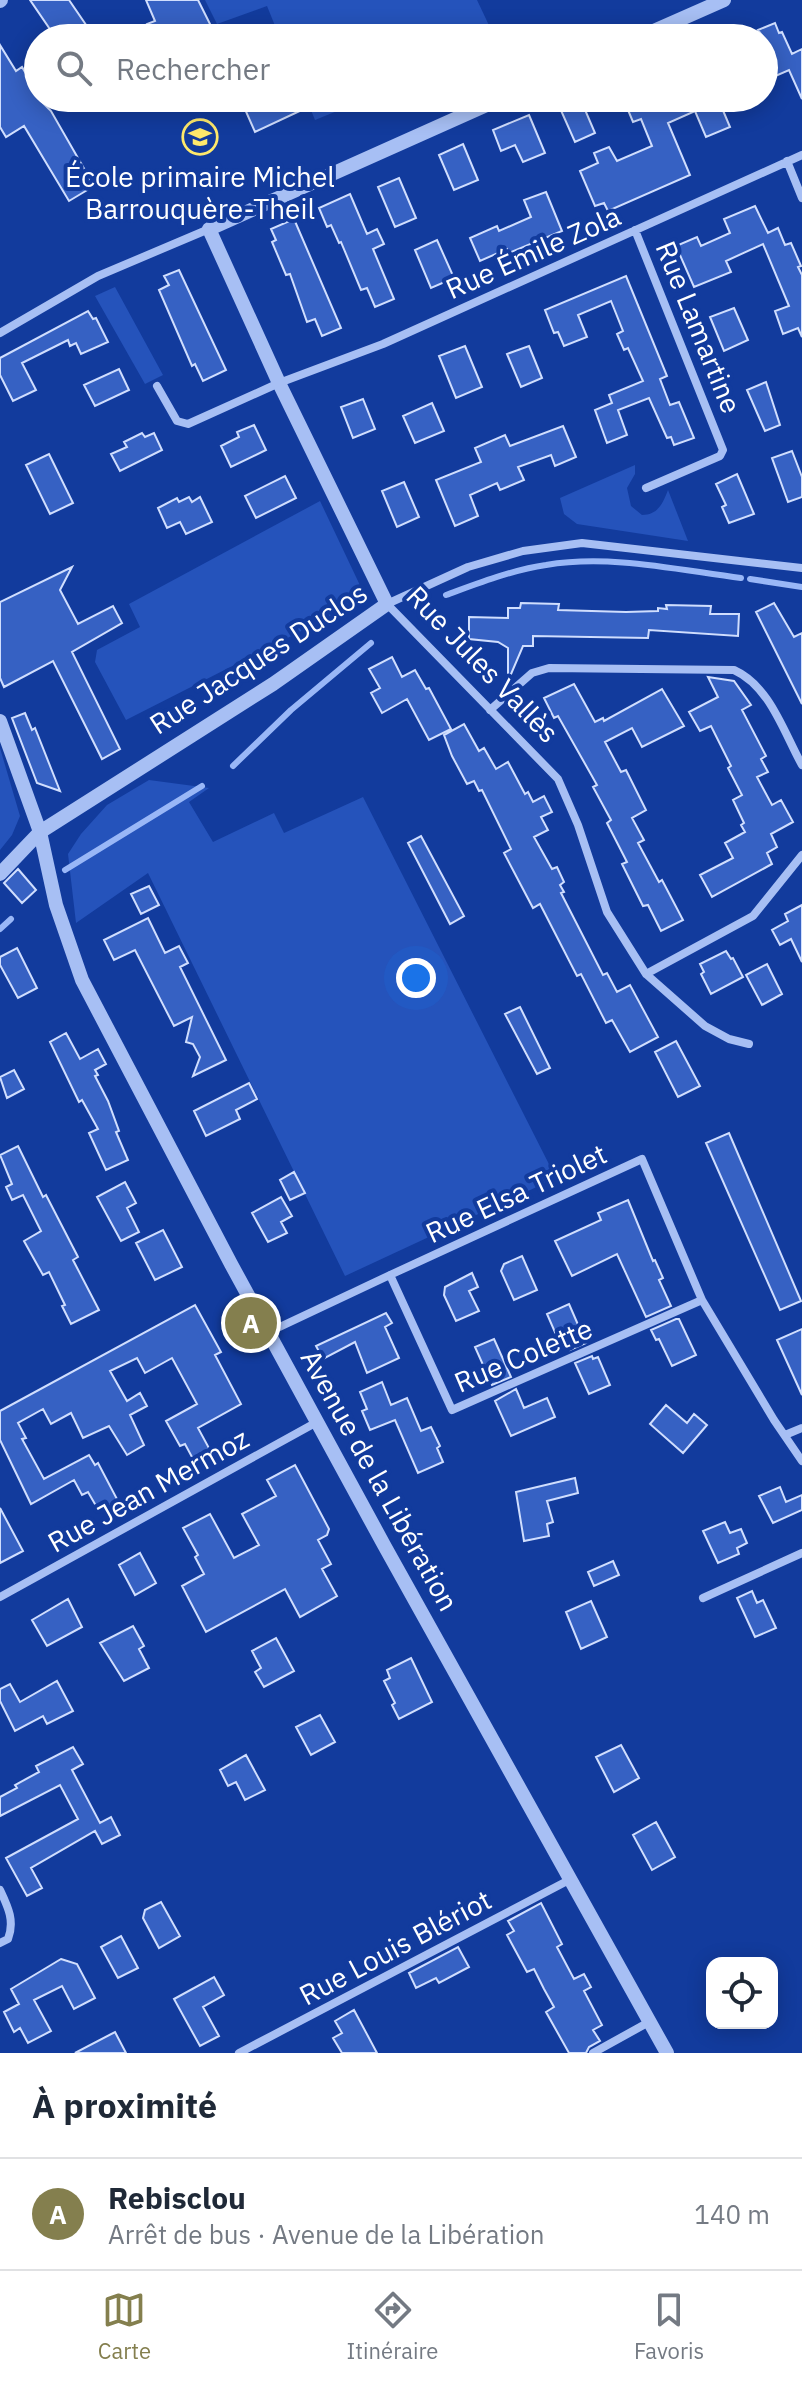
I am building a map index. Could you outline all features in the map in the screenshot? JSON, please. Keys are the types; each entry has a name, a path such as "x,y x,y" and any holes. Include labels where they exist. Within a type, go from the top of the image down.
{"street":[{"path":"670,24 724,0"},
{"path":"0,333 98,276 471,112"},
{"name":"Rue Émile Zola","path":"157,386 177,421 188,424 279,383 383,344 802,155"},
{"path":"787,161 802,198"},
{"name":"Rue Jules Vallès","path":"209,229 279,383 387,604 558,779 578,825 607,912 646,974 705,1026 729,1039 749,1044"},
{"name":"Rue Lamartine","path":"635,230 723,450 720,456 646,488"},
{"name":"Rue Jacques Duclos","path":"0,874 40,832 273,684 387,604 468,567 523,551 582,543 802,568"},
{"path":"490,710 532,673 549,668 734,670 747,675 762,691 802,765"},
{"name":"Avenue de la Libération","path":"0,721 40,832 56,905 82,980 317,1422 667,2053"},
{"path":"646,974 753,916 802,855"},
{"name":"Rue Elsa Triolet","path":"269,1332 642,1159 702,1300 802,1461"},
{"name":"Rue Colette","path":"390,1275 452,1410 702,1300"},
{"name":"Rue Jean Mermoz","path":"0,1597 317,1422"},
{"path":"785,1435 802,1428"},
{"path":"703,1598 802,1553"},
{"name":"Rue Louis Blériot","path":"239,2053 572,1879"},
{"path":"0,1890 12,1928 8,1939 0,1943"},
{"path":"593,2053 649,2022"}],"shaded area":[{"path":"205,0 477,0 488,24 274,24 267,6 217,24"},
{"path":"312,112 335,112 315,120"},
{"path":"115,287 163,375 145,384 95,296"},
{"path":"635,465 635,474 627,488 631,506 642,515 652,513 662,504 668,490 688,541 577,524 564,514 560,498"},
{"path":"320,501 366,598 126,720 95,662 97,650 140,627 129,604"},
{"path":"0,748 20,816 12,835 0,850"},
{"path":"149,780 209,788 189,802 213,842 274,813 284,833 363,797 556,1178 345,1276 148,873 76,923 68,854 107,805"}],"building":[{"path":"30,0 69,0 85,24 46,24"},
{"path":"146,0 198,0 210,24 147,24 155,21"},
{"path":"778,30 782,32 792,54 802,49 802,99 789,70 778,75"},
{"path":"0,45 16,71 22,67 24,70 24,112 52,112 94,186 69,201 24,126 6,137 0,127"},
{"path":"246,112 298,112 255,132"},
{"path":"562,112 586,112 595,133 575,142"},
{"path":"629,112 693,112 668,123 690,175 608,211 604,203 595,206 580,171 598,163 594,153 609,147 617,161 652,146 641,119 633,122"},
{"path":"695,112 724,112 730,127 706,137"},
{"path":"529,115 545,153 523,162 515,145 501,151 493,130"},
{"path":"463,144 478,180 454,190 439,155"},
{"path":"399,178 416,218 395,227 378,187"},
{"path":"546,192 562,231 509,253 507,249 480,261 470,238 497,226 499,231 531,217 524,200"},
{"path":"350,194 367,234 377,229 384,244 373,249 394,299 375,307 367,288 361,290 341,242 331,225 327,227 319,208"},
{"path":"755,206 768,233 778,228 785,245 791,243 801,266 798,267 802,275 802,337 798,328 783,334 775,311 789,306 763,244 726,261 731,272 694,287 676,246 697,237 701,246 730,233 724,219"},
{"path":"294,219 341,328 322,336 315,319 307,322 290,274 286,275 272,242 276,240 271,229"},
{"path":"437,240 454,278 431,288 415,250"},
{"path":"179,270 226,370 203,381 195,364 192,366 159,290 169,285 164,276"},
{"path":"626,276 667,376 660,379 670,405 679,402 694,438 674,445 671,437 667,438 649,398 618,410 627,435 607,443 595,410 612,403 609,395 643,381 628,348 624,350 617,334 623,331 611,301 578,315 587,337 564,346 558,332 554,333 545,310"},
{"path":"734,308 748,340 724,351 710,317"},
{"path":"88,311 93,319 96,318 108,342 81,354 76,343 70,346 68,340 22,363 36,390 13,401 0,375 0,358"},
{"path":"465,346 482,387 456,398 439,356"},
{"path":"529,346 542,378 521,387 507,354"},
{"path":"119,369 129,390 95,406 84,385"},
{"path":"766,382 780,425 765,431 747,390"},
{"path":"363,399 375,429 353,438 341,407"},
{"path":"432,403 444,431 415,443 403,416"},
{"path":"254,425 266,450 231,467 221,446 239,437 237,432"},
{"path":"563,426 576,457 555,466 551,455 518,467 524,480 500,490 497,483 470,495 478,516 455,526 436,480 481,462 475,448 505,435 510,446"},
{"path":"142,433 145,437 154,433 162,450 120,471 111,454 127,447 124,442"},
{"path":"792,451 802,477 802,497 788,502 772,458"},
{"path":"49,454 73,503 50,514 26,465"},
{"path":"737,474 754,514 729,523 722,507 726,505 716,484"},
{"path":"285,476 296,498 256,518 245,496"},
{"path":"404,482 419,517 397,527 382,491"},
{"path":"189,497 192,502 200,497 212,522 186,534 180,522 167,528 158,508 177,498 179,502"},
{"path":"72,567 60,590 78,624 113,606 122,623 72,652 120,749 102,759 53,661 4,687 0,678 0,602"},
{"path":"521,603 559,604 558,610 626,612 658,611 658,608 667,609 666,605 711,606 710,614 739,614 738,636 649,630 648,638 533,636 533,646 523,646 508,681 508,648 498,642 469,639 469,617 508,618 508,608 520,608"},
{"path":"774,603 794,637 802,633 802,704 756,612"},
{"path":"392,657 402,677 415,670 426,689 429,688 451,729 429,740 407,699 382,713 371,693 380,688 369,669"},
{"path":"708,677 734,681 751,705 742,710 766,756 761,759 768,772 757,777 772,805 781,800 793,822 771,834 777,847 767,853 772,864 712,897 700,875 733,858 725,843 745,832 733,800 742,795 728,768 731,766 711,726 700,731 689,712 718,697"},
{"path":"574,684 595,722 603,718 604,721 662,689 684,726 642,747 632,728 605,742 621,772 626,770 646,810 632,818 644,840 638,843 683,920 661,931 648,905 643,906 622,864 627,862 607,823 611,820 593,787 597,785 558,716 554,718 544,698"},
{"path":"25,713 32,730 35,728 60,791 37,783 12,718"},
{"path":"464,724 479,751 484,748 496,769 508,762 525,794 528,792 533,802 544,796 552,812 541,817 548,830 534,837 552,869 557,867 564,882 560,885 564,892 561,893 603,975 607,973 617,992 630,985 658,1037 630,1052 612,1020 606,1023 581,974 577,976 540,904 533,908 504,853 511,849 482,790 479,791 474,781 467,784 444,735"},
{"path":"421,836 464,916 450,924 408,843"},
{"path":"18,869 36,890 22,903 4,883"},
{"path":"149,886 159,905 141,914 131,894"},
{"path":"802,905 802,962 791,939 780,945 772,930 788,921 785,914"},
{"path":"148,918 165,953 179,946 188,963 180,967 226,1060 193,1076 200,1057 193,1044 186,1042 192,1017 174,1026 135,950 114,960 104,940"},
{"path":"17,948 37,988 18,998 0,965 0,957"},
{"path":"726,951 743,977 711,994 701,974 704,972 700,964"},
{"path":"767,964 782,994 762,1005 746,975"},
{"path":"520,1007 550,1068 537,1074 505,1014"},
{"path":"66,1033 80,1059 98,1049 106,1064 95,1070 98,1075 95,1076 108,1101 128,1160 106,1170 89,1133 98,1129 82,1100 79,1102 50,1042"},
{"path":"676,1041 700,1086 678,1097 655,1052"},
{"path":"14,1070 24,1089 7,1098 0,1077"},
{"path":"249,1083 257,1099 236,1110 240,1119 206,1136 194,1111"},
{"path":"729,1133 801,1301 780,1310 706,1143"},
{"path":"18,1146 78,1257 73,1260 99,1310 71,1324 49,1272 43,1275 24,1241 41,1231 23,1195 12,1200 6,1187 12,1184 0,1155"},
{"path":"294,1172 305,1193 290,1200 280,1180"},
{"path":"125,1182 136,1203 127,1208 139,1232 121,1241 97,1197"},
{"path":"281,1197 292,1216 281,1222 287,1233 268,1242 252,1213"},
{"path":"628,1200 663,1278 659,1280 671,1306 646,1317 617,1254 572,1276 555,1241 601,1220 598,1213"},
{"path":"163,1230 182,1267 155,1280 136,1243"},
{"path":"522,1256 537,1290 514,1300 501,1271 504,1264"},
{"path":"472,1273 478,1287 469,1291 479,1311 456,1321 444,1295 445,1287"},
{"path":"569,1304 586,1343 570,1350 567,1344 561,1346 547,1314"},
{"path":"195,1305 221,1352 215,1355 241,1404 198,1428 210,1450 193,1459 185,1444 180,1446 166,1421 197,1404 172,1358 145,1373 137,1358 110,1371 127,1401 140,1393 147,1406 130,1415 144,1445 127,1455 109,1426 83,1438 71,1413 51,1424 43,1409 18,1423 26,1438 22,1439 44,1479 89,1455 95,1465 98,1463 118,1501 99,1511 88,1492 82,1495 74,1480 31,1504 0,1440 0,1411"},
{"path":"386,1313 392,1323 385,1327 399,1358 367,1373 355,1342 323,1359 316,1346"},
{"path":"679,1319 696,1355 672,1366 651,1330"},
{"path":"802,1329 802,1395 777,1340"},
{"path":"494,1339 511,1377 492,1385 475,1347"},
{"path":"592,1356 593,1359 598,1357 610,1385 589,1394 575,1363"},
{"path":"382,1382 391,1405 407,1398 421,1431 431,1427 443,1462 418,1473 395,1420 370,1430 362,1411 367,1409 360,1392"},
{"path":"516,1389 524,1408 547,1398 555,1417 511,1436 495,1401"},
{"path":"666,1405 687,1423 694,1414 707,1425 683,1453 650,1424"},
{"path":"295,1465 329,1529 327,1535 318,1540 331,1564 322,1569 337,1596 300,1617 285,1589 206,1632 182,1586 204,1574 195,1557 198,1555 183,1528 210,1514 234,1558 259,1545 242,1514 276,1496 267,1480"},
{"path":"575,1478 578,1493 547,1501 553,1522 547,1524 549,1536 524,1541 516,1492"},
{"path":"780,1487 786,1502 802,1495 802,1510 773,1523 759,1496"},
{"path":"0,1508 23,1551 0,1563"},
{"path":"725,1522 730,1533 741,1529 747,1543 737,1548 739,1554 718,1563 703,1531"},
{"path":"140,1553 156,1583 135,1595 119,1565"},
{"path":"613,1561 619,1575 594,1586 588,1572"},
{"path":"752,1591 757,1603 763,1600 776,1628 755,1637 737,1598"},
{"path":"68,1599 82,1627 47,1646 32,1620"},
{"path":"591,1601 607,1637 581,1649 566,1612"},
{"path":"133,1626 144,1646 139,1649 149,1668 124,1681 100,1643"},
{"path":"276,1638 294,1671 264,1687 255,1672 261,1668 252,1651"},
{"path":"411,1658 432,1702 399,1719 384,1681 390,1678 387,1670"},
{"path":"57,1681 73,1711 47,1724 43,1716 15,1731 0,1701 0,1689 10,1684 20,1702"},
{"path":"320,1715 335,1742 311,1755 296,1727"},
{"path":"621,1745 639,1778 614,1792 596,1757"},
{"path":"73,1747 83,1764 72,1770 100,1823 111,1817 120,1835 102,1844 95,1831 31,1868 42,1888 27,1896 6,1858 78,1819 60,1785 0,1816 0,1797 39,1772 36,1766"},
{"path":"246,1755 265,1790 245,1800 236,1782 228,1786 220,1770"},
{"path":"656,1822 675,1857 652,1870 633,1835"},
{"path":"161,1902 180,1936 159,1948 143,1918 145,1910"},
{"path":"541,1903 562,1944 557,1947 574,1979 584,1974 591,1987 584,1991 602,2025 593,2030 600,2041 589,2047 586,2053 569,2053 546,2012 554,2007 534,1969 527,1972 507,1935 514,1931 508,1921"},
{"path":"121,1936 138,1968 118,1978 101,1947"},
{"path":"458,1947 469,1967 439,1983 436,1978 416,1988 409,1973"},
{"path":"61,1959 77,1964 95,1998 74,2009 62,1986 34,2000 51,2031 28,2043 20,2028 14,2032 4,2012 19,2004 11,1989"},
{"path":"214,1977 224,1995 203,2007 219,2036 200,2046 174,1999"},
{"path":"354,2010 377,2053 342,2053 333,2038 342,2033 335,2021"},
{"path":"115,2032 126,2053 75,2053"}],"waterway":[{"path":"446,595 521,570 570,562 644,564 741,578"},
{"path":"750,579 802,587"},
{"path":"233,766 291,710 371,643"},
{"path":"65,870 202,786"},
{"path":"0,929 11,919"}],"place":[{"name":"École primaire Michel Barrouquère-Theil","path":"200,137"},
{"name":"Rebisclou","path":"251,1323"}]}
